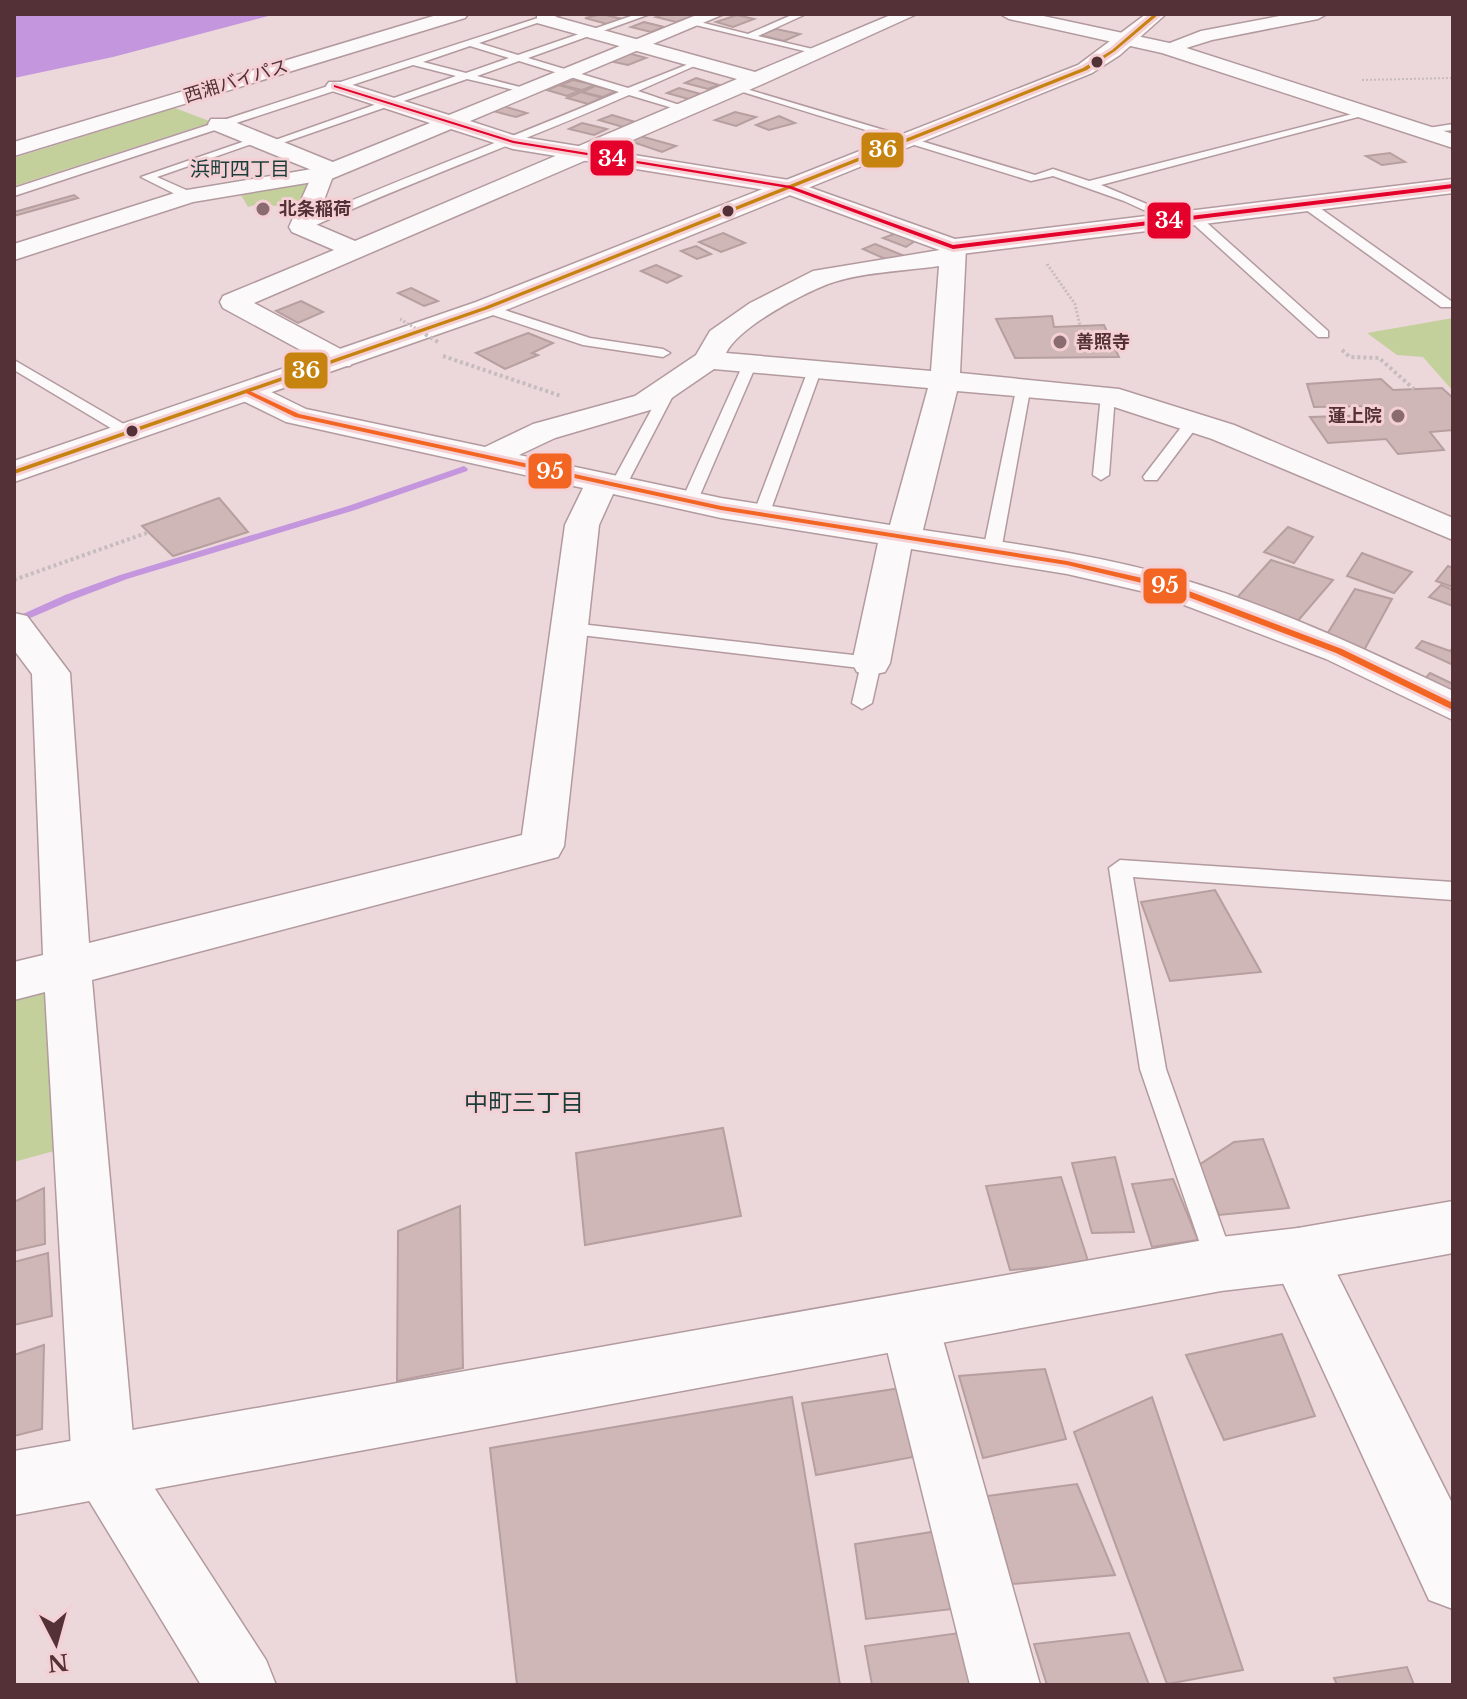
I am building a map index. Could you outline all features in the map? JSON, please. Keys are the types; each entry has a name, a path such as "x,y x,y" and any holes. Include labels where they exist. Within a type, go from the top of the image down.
{"main road":[{"name":"西湘バイパス","path":"14,138 431,14"},
{"name":"西湘バイパス","path":"14,149 459,14"},
{"path":"14,252 189,196 327,172 715,14"},
{"path":"340,360 233,302 908,14"},
{"path":"1009,14 1167,48 1453,141"},
{"path":"14,472 340,360 403,328 486,308 1085,69 1109,58 1126,39 1157,14"},
{"path":"1167,48 1208,35 1318,14"},
{"path":"551,17 594,33 696,62 748,83"},
{"path":"336,86 513,142 789,187 952,252"},
{"path":"219,124 327,172"},
{"path":"327,172 301,227 356,250"},
{"path":"487,458 544,431 646,402 708,360 720,337 760,309 822,277 1030,238 1453,186"},
{"path":"871,663 900,537 945,379 952,252"},
{"path":"708,360 1024,385 1108,395 1194,420 1453,530"},
{"path":"248,392 297,416 689,502 1067,563 1170,587 1339,651 1453,707"},
{"path":"14,981 542,846 582,525 610,485"},
{"path":"21,632 51,673 67,966 104,1467 241,1685"},
{"path":"14,1483 1221,1264 1298,1255 1453,1227"},
{"path":"1298,1255 1453,1576"},
{"path":"909,1322 1005,1685"}],"lane":[{"path":"189,196 147,177 389,104 646,14"},
{"path":"750,36 802,14"},
{"path":"14,192 551,17"},
{"path":"692,23 818,53"},
{"path":"469,43 686,109"},
{"path":"410,61 528,92"},
{"path":"301,227 376,193 513,142 696,62"},
{"path":"748,83 1035,179 1053,172 1183,218 1323,334"},
{"path":"1089,184 1368,113"},
{"path":"1421,130 1453,127"},
{"path":"1306,204 1446,304"},
{"path":"486,308 588,342 663,353"},
{"path":"689,502 750,363"},
{"path":"14,364 129,433"},
{"path":"761,515 815,368"},
{"path":"610,485 672,384"},
{"path":"992,551 1024,385"},
{"path":"1101,475 1108,395"},
{"path":"1151,477 1194,420"},
{"path":"571,629 871,663 862,703"},
{"path":"1221,1264 1153,1069 1120,868 1453,891"}],"path":[{"path":"1448,14 1453,17"},
{"path":"1349,78 1453,78"},
{"path":"1030,238 1075,304 1080,326"},
{"path":"403,328 438,342"},
{"path":"403,328 465,368 546,387 597,416"},
{"path":"1323,334 1350,357 1379,358 1414,389"},
{"path":"14,580 149,532"}],"green space":[{"path":"175,108 212,122 14,186 14,158"},
{"path":"317,176 307,203 274,206 265,202 248,207 238,190"},
{"path":"1453,318 1453,391 1423,357 1397,355 1367,333"},
{"path":"55,978 65,1148 14,1162 14,990"}],"shaded area":[{"path":"14,14 276,14 113,57 14,78"}],"building":[{"path":"602,14 622,19 607,24 585,18"},
{"path":"664,14 694,16 676,22 656,17"},
{"path":"737,15 754,19 733,27 716,22"},
{"path":"644,22 664,27 651,32 631,27"},
{"path":"776,29 800,34 784,41 760,35"},
{"path":"628,53 646,58 628,65 609,61"},
{"path":"696,78 719,85 708,89 685,83"},
{"path":"573,80 595,85 582,90 561,85"},
{"path":"559,85 579,91 567,96 547,90"},
{"path":"595,86 616,91 603,97 582,92"},
{"path":"679,88 704,95 692,100 667,93"},
{"path":"581,92 602,98 588,104 567,98"},
{"path":"503,106 527,113 516,117 493,111"},
{"path":"735,112 756,117 736,126 715,120"},
{"path":"612,115 635,122 623,127 599,120"},
{"path":"779,116 795,123 769,130 756,125"},
{"path":"582,123 607,129 594,135 569,129"},
{"path":"640,136 676,146 662,152 630,141"},
{"path":"1390,153 1405,162 1382,165 1366,156"},
{"path":"74,195 78,198 14,216 14,212"},
{"path":"723,233 745,243 721,252 699,242"},
{"path":"897,233 918,239 906,247 883,238"},
{"path":"875,244 907,257 892,262 863,249"},
{"path":"696,246 711,254 697,259 681,251"},
{"path":"656,265 681,276 667,283 641,271"},
{"path":"411,288 438,301 424,306 398,293"},
{"path":"301,301 323,312 298,323 276,311"},
{"name":"善照寺","path":"1052,316 1054,327 1104,325 1119,357 1015,358 996,319"},
{"path":"528,333 553,343 532,353 538,355 505,369 476,353"},
{"name":"蓮上院","path":"1381,379 1393,390 1442,388 1453,398 1453,430 1430,432 1444,450 1398,454 1386,439 1328,443 1310,417 1378,415 1372,406 1314,407 1307,384"},
{"path":"219,498 248,532 173,556 142,526"},
{"path":"1288,527 1313,537 1294,563 1264,552"},
{"path":"1362,553 1412,572 1394,593 1347,576"},
{"path":"1271,560 1333,580 1296,623 1234,601"},
{"path":"1448,566 1453,568 1453,587 1436,581"},
{"path":"1441,585 1453,590 1453,606 1429,597"},
{"path":"1355,589 1392,599 1362,654 1324,639"},
{"path":"1422,641 1450,651 1453,648 1453,665 1416,648"},
{"path":"1430,673 1453,684 1453,698 1422,682"},
{"path":"1215,890 1261,972 1170,981 1141,902"},
{"path":"723,1128 741,1216 585,1245 576,1153"},
{"path":"1263,1139 1289,1208 1219,1215 1199,1165 1234,1142"},
{"path":"1115,1157 1134,1232 1092,1233 1072,1163"},
{"path":"1061,1177 1089,1264 1010,1270 986,1186"},
{"path":"1173,1179 1198,1240 1152,1247 1132,1184"},
{"path":"44,1188 45,1244 14,1251 14,1202"},
{"path":"460,1206 463,1368 397,1381 398,1231"},
{"path":"48,1253 52,1316 14,1325 14,1262"},
{"path":"1282,1334 1315,1416 1224,1440 1186,1355"},
{"path":"44,1345 42,1429 14,1436 14,1355"},
{"path":"1045,1369 1066,1439 983,1458 959,1376"},
{"path":"901,1388 913,1457 816,1475 802,1403"},
{"path":"792,1397 840,1685 517,1685 490,1448"},
{"path":"1152,1397 1243,1670 1167,1684 1074,1432"},
{"path":"1077,1484 1115,1575 1012,1584 987,1496"},
{"path":"938,1531 953,1609 866,1619 855,1544"},
{"path":"959,1633 973,1685 872,1685 865,1646"},
{"path":"1129,1633 1149,1685 1047,1685 1034,1644"},
{"path":"1407,1667 1414,1685 1337,1685 1334,1678"}],"waterway":[{"path":"14,622 124,577 352,508 464,469"}],"transit line":[{"name":"36","path":"14,472 486,308 1085,69 1114,50 1157,14"},
{"name":"34","path":"336,86 513,142 789,187 953,247 1453,186"},
{"name":"95","path":"248,392 297,416 721,508 1067,563 1170,587 1339,651 1453,707"}],"place":[{"name":"北条稲荷","path":"263,209"},
{"name":"善照寺","path":"1060,342"},
{"name":"蓮上院","path":"1398,416"}],"district":[{"name":"浜町四丁目","path":"240,169"},
{"name":"中町三丁目","path":"524,1103"}]}
